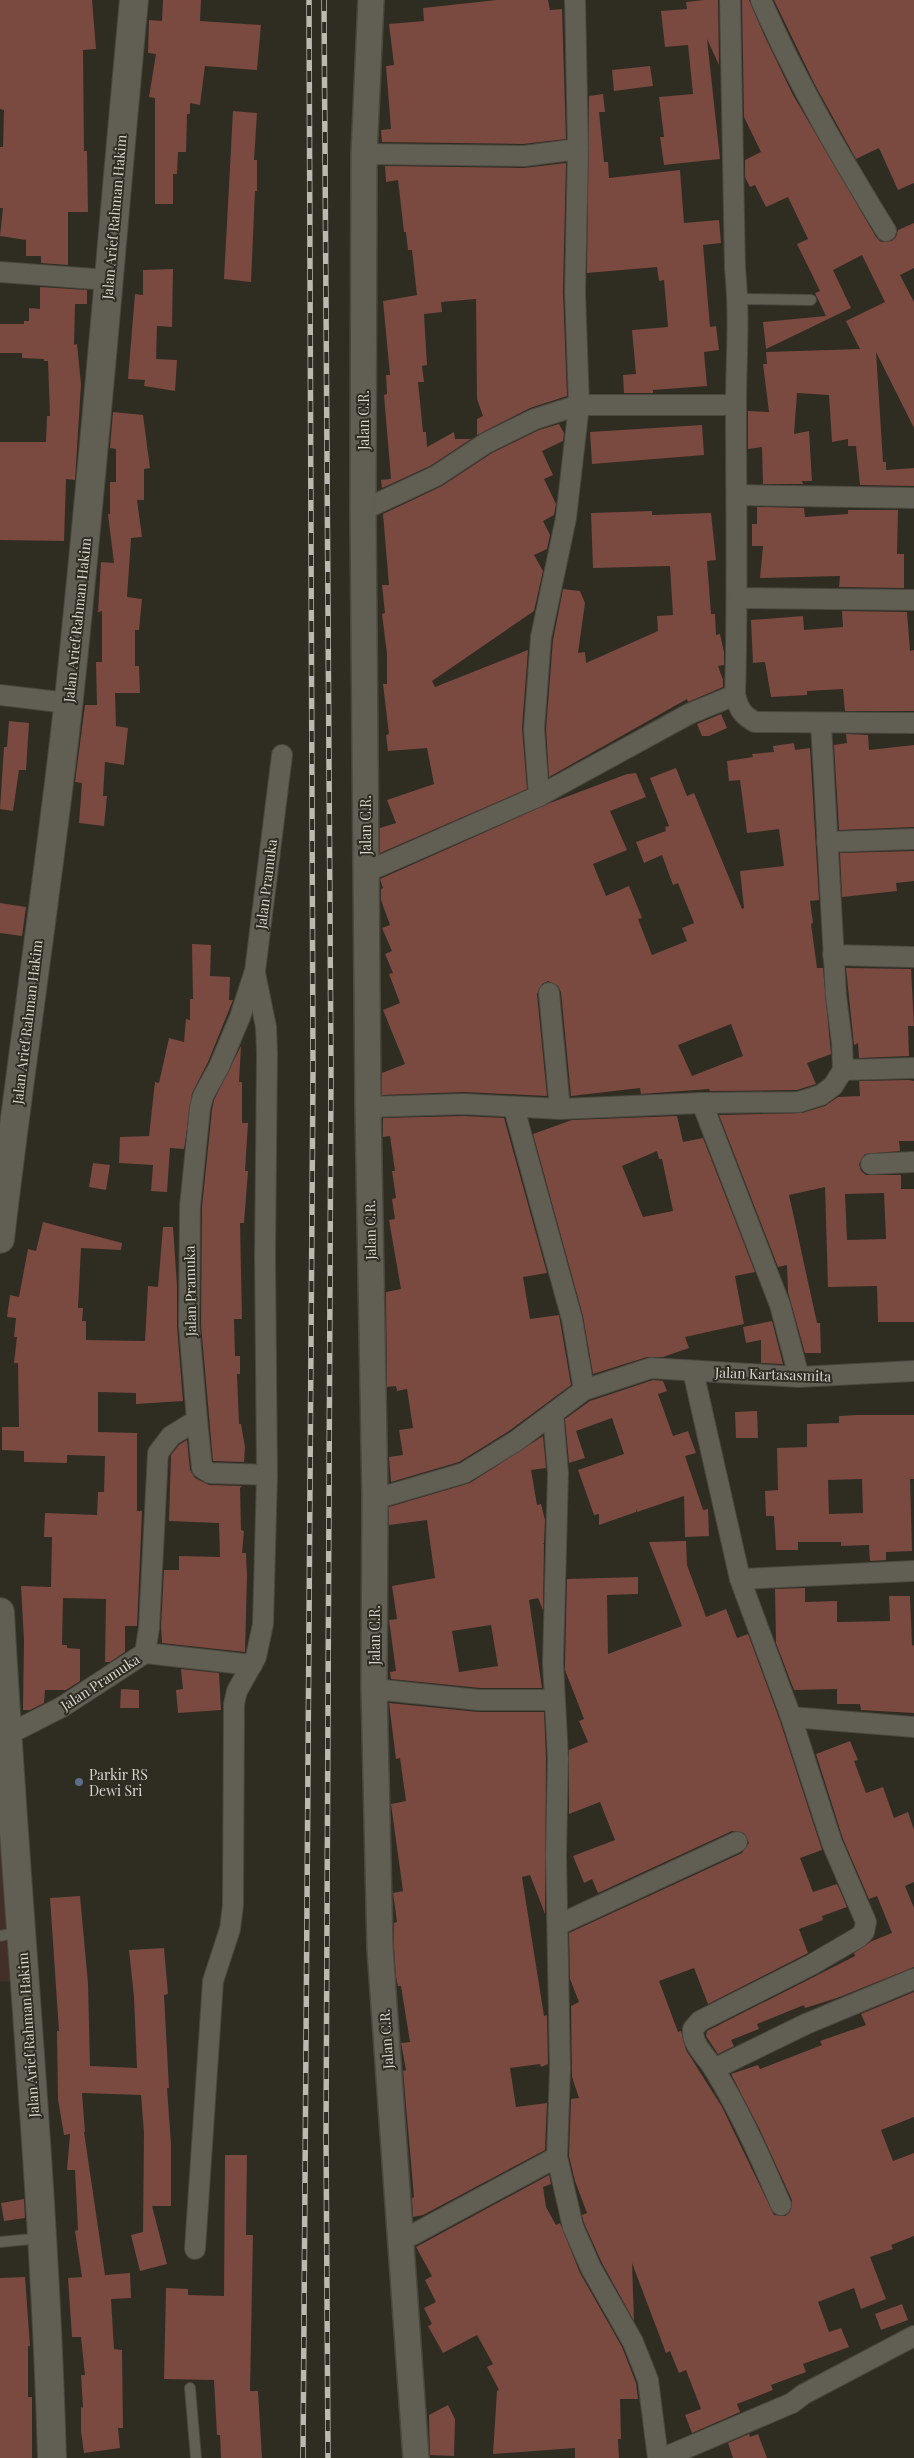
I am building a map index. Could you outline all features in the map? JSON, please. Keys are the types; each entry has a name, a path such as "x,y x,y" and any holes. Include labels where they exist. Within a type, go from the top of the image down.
{"main road":[{"name":"Jalan Arief Rahman Hakim","path":"0,1239 68,703 94,459 108,280 134,0"},
{"name":"Jalan Arief Rahman Hakim","path":"0,1612 10,1934 43,2238 52,2458"}],"street":[{"name":"Jalan C.R.","path":"371,0 364,154 363,510 368,1107 375,1499 374,1689 380,1949 416,2458"},
{"path":"539,796 534,729 542,637 566,518 579,405 575,292 578,149 575,0"},
{"path":"730,0 735,269 739,299 736,405 738,598 735,695 739,710 745,717 755,722 914,722"},
{"path":"761,0 804,91 852,177 886,232"},
{"path":"364,154 524,156 578,149"},
{"path":"0,272 108,280"},
{"path":"363,510 436,476 486,443 535,419 579,405 736,405"},
{"path":"737,495 914,498"},
{"path":"738,598 914,600"},
{"path":"0,695 68,703"},
{"path":"366,872 539,796 689,714 735,695"},
{"path":"368,1107 464,1104 560,1109 702,1102 807,1101 833,1086 843,1070 833,955 821,723"},
{"name":"Jalan Pramuka","path":"4,1735 62,1707 145,1653 149,1628 158,1453 171,1436 197,1420 189,1324 190,1206 200,1108 203,1096 219,1067 240,1017 255,971 282,755"},
{"path":"827,842 914,839"},
{"path":"833,955 914,957"},
{"path":"195,2249 214,1981 230,1929 233,1905 234,1704 237,1692 252,1665 263,1624 267,1475 265,1256 267,1053 266,1027 255,971"},
{"path":"549,993 560,1109"},
{"path":"843,1070 914,1068"},
{"path":"702,1102 780,1305 799,1377"},
{"path":"514,1108 572,1318 584,1390"},
{"path":"871,1164 914,1162"},
{"name":"Jalan Kartasasmita","path":"375,1499 464,1473 516,1441 584,1390 651,1368 799,1377 914,1371"},
{"path":"693,1371 740,1579 791,1717 832,1843 866,1922 864,1932 859,1937 811,1965 696,2025 692,2034 714,2069 764,2167 780,2204"},
{"path":"553,1414 558,1472 552,1663 555,1700 560,2068 557,2157 573,2228 591,2268 633,2342 648,2380 658,2458"},
{"path":"197,1420 202,1468 210,1472 267,1475"},
{"path":"740,1579 914,1570"},
{"path":"145,1653 252,1665"},
{"path":"374,1689 479,1700 555,1700"},
{"path":"791,1717 914,1727"},
{"path":"558,1925 737,1842"},
{"path":"714,2069 806,2024 914,1979"},
{"path":"402,2241 557,2157"},
{"path":"663,2458 792,2403 804,2394 914,2336"}],"lane":[{"path":"739,299 811,300"},
{"path":"0,2242 43,2238"},
{"path":"190,2388 196,2458"}],"shaded area":[{"path":"0,1782 17,1981 0,1982"}],"building":[{"path":"0,0 92,0 96,49 83,50 84,151 87,151 88,212 68,212 68,265 41,263 41,256 26,256 26,240 0,236 3,208 0,208 0,147 3,147 4,110 0,109"},
{"path":"163,0 201,0 200,21 261,25 257,70 205,66 200,105 190,103 190,114 187,114 186,152 178,152 177,174 173,174 173,204 155,204 155,98 149,97 156,54 148,53 149,20 162,21"},
{"path":"497,0 548,0 550,10 562,9 566,139 523,144 382,142 381,130 391,129 386,66 394,65 389,24 424,21 423,8"},
{"path":"718,0 719,65 707,39 720,159 664,165 660,137 664,137 659,97 693,94 688,45 665,47 661,11 687,9 686,2"},
{"path":"742,0 749,0 793,95 876,237 881,242 892,241 896,237 898,230 914,223 914,268 900,275 914,302 914,428 876,352 883,462 886,462 886,470 914,468 914,486 860,485 856,446 848,446 848,439 832,442 829,395 797,393 794,434 809,431 812,481 802,481 803,484 763,484 762,447 748,449 748,411 769,412 763,364 767,364 766,352 860,349 846,321 885,302 862,255 833,270 851,308 766,349 763,322 826,316 815,293 820,291 797,244 808,239 788,197 766,207 755,185 750,187 745,177 745,160 761,152 744,117"},
{"path":"774,0 914,0 914,183 898,190 879,148 856,159 814,83"},
{"path":"650,66 653,86 614,91 612,70"},
{"path":"603,94 605,112 599,112 604,162 608,162 609,178 680,170 684,223 719,220 721,243 703,245 710,327 716,326 719,350 704,352 707,386 653,390 653,393 624,393 623,375 636,374 632,330 668,327 664,280 659,281 657,267 587,273 589,96"},
{"path":"233,111 257,113 254,160 257,160 257,191 255,191 251,282 224,279"},
{"path":"566,163 563,292 567,396 530,408 477,435 477,419 483,416 477,399 476,299 441,302 442,312 424,314 427,365 422,366 424,382 418,382 423,432 426,432 427,447 454,432 455,439 471,439 430,466 382,488 381,480 391,479 384,395 387,394 386,375 390,375 383,301 417,295 412,250 408,250 406,232 404,232 398,180 386,182 385,166 524,168"},
{"path":"173,269 172,327 157,326 156,359 177,360 175,391 144,386 145,380 128,379 135,294 143,295 143,270"},
{"path":"40,287 87,290 87,304 75,304 74,345 77,344 81,384 75,480 66,479 64,541 0,540 0,442 46,442 47,416 50,416 48,361 44,361 44,359 22,358 22,353 0,353 0,324 24,324 24,321 29,321 29,308 40,309"},
{"path":"113,412 143,415 150,468 144,469 144,500 137,500 142,537 131,538 127,597 142,599 139,630 135,630 135,666 139,666 140,693 115,693 116,726 128,728 124,765 105,762 103,796 107,796 104,826 79,823 82,783 75,782 85,705 97,705 96,662 102,662 102,611 98,612 101,562 114,563 108,514 110,514 110,482 116,482 116,449 110,448"},
{"path":"559,424 564,433 563,441 542,451 553,475 544,479 556,504 554,515 543,521 550,535 547,549 534,555 543,571 534,611 432,681 435,687 528,650 522,728 527,789 380,853 380,828 396,823 387,800 434,784 427,748 388,751 386,735 389,734 383,684 387,684 387,654 382,614 385,613 382,585 389,585 383,514 442,486 492,453 539,430"},
{"path":"702,425 704,455 592,464 590,432"},
{"path":"757,507 804,508 805,517 848,514 848,510 898,510 897,554 904,554 904,588 839,587 840,576 760,578 763,546 752,546 752,524 757,524"},
{"path":"652,511 652,515 711,513 716,560 707,561 711,614 715,614 716,635 720,634 724,652 724,665 718,666 723,680 723,687 688,702 687,699 549,777 546,729 553,640 563,589 580,591 585,603 578,653 585,652 586,663 658,631 657,616 673,615 670,566 593,568 591,513"},
{"path":"842,611 907,612 910,651 914,650 914,711 845,711 843,689 807,691 807,695 771,697 765,662 753,663 751,620 803,616 804,630 843,627"},
{"path":"721,714 727,728 709,736 702,736 697,724"},
{"path":"9,721 29,723 26,770 19,770 13,811 0,809 4,747 7,747"},
{"path":"846,734 868,735 869,750 914,745 914,827 839,830 834,745 847,743"},
{"path":"794,743 795,750 810,748 819,900 810,901 813,923 811,924 817,968 823,968 831,1054 807,1063 816,1084 797,1090 710,1091 709,1089 641,1094 640,1088 571,1096 561,992 558,986 548,981 542,984 537,994 547,1096 464,1092 382,1095 382,1073 405,1064 383,1010 400,1003 389,974 393,973 385,954 392,951 382,928 390,925 381,900 381,889 383,888 380,879 550,803 627,774 636,773 646,797 610,811 627,850 593,864 606,896 629,886 642,918 638,919 652,955 687,941 682,928 694,923 678,883 673,885 662,855 644,863 636,842 666,831 665,827 669,826 650,778 676,768 687,796 694,793 742,909 744,908 740,871 784,866 779,829 747,833 740,780 729,781 727,761 753,757 752,754 774,752 773,746","holes":["731,1024 743,1056 692,1076 678,1045"]},
{"path":"914,851 914,881 896,883 897,891 842,897 840,853"},
{"path":"0,903 26,907 22,936 0,933"},
{"path":"192,944 211,945 210,976 230,977 229,1000 233,1000 208,1062 192,1093 184,1149 170,1148 167,1192 151,1191 153,1165 119,1163 120,1137 149,1136 155,1082 159,1083 169,1038 184,1042 186,1019 190,1020 190,999 193,999"},
{"path":"846,968 911,969 914,1026 908,1026 909,1056 859,1058 858,1043 854,1045"},
{"path":"241,1046 239,1082 242,1082 242,1123 248,1123 245,1171 248,1171 244,1223 240,1223 242,1319 234,1319 235,1356 240,1356 240,1374 237,1374 239,1424 241,1424 245,1447 244,1462 213,1461 201,1325 202,1207 212,1110 214,1100"},
{"path":"859,1081 914,1081 914,1141 899,1141 900,1151 865,1154 859,1164 861,1171 866,1175 901,1175 901,1189 914,1189 914,1322 878,1322 877,1286 828,1287 825,1187 789,1195 817,1323 820,1323 821,1353 805,1353 788,1292 787,1265 778,1267 719,1115 802,1113 825,1106 838,1097 860,1096","holes":["884,1193 886,1239 847,1240 845,1194"]},
{"path":"464,1116 504,1118 547,1273 523,1277 530,1319 559,1315 571,1385 509,1431 459,1462 391,1482 389,1457 403,1455 399,1430 413,1428 407,1389 397,1391 396,1386 387,1387 386,1292 401,1289 389,1220 395,1219 392,1199 396,1198 392,1171 395,1171 390,1136 383,1137 383,1118"},
{"path":"677,1116 683,1142 703,1138 755,1272 735,1276 744,1324 685,1337 689,1348 663,1357 647,1357 593,1374 583,1316 533,1134 572,1120","holes":["657,1151 659,1159 662,1159 673,1211 643,1217 622,1166"]},
{"path":"93,1163 110,1165 106,1190 89,1187"},
{"path":"43,1222 122,1243 121,1250 81,1248 78,1308 83,1308 82,1321 86,1321 86,1340 145,1341 148,1286 158,1287 163,1227 173,1227 177,1286 177,1326 183,1401 136,1404 136,1393 98,1392 98,1432 137,1433 137,1511 142,1511 137,1626 125,1626 125,1652 110,1662 105,1662 106,1599 63,1598 62,1645 67,1645 67,1648 80,1649 80,1681 66,1690 45,1690 44,1703 30,1710 23,1710 24,1640 21,1586 51,1587 52,1537 44,1537 45,1513 97,1515 98,1492 104,1492 105,1456 67,1455 67,1463 24,1462 24,1451 2,1450 2,1427 19,1427 18,1363 14,1363 17,1337 14,1337 16,1318 7,1317 10,1295 19,1297 28,1249 36,1251"},
{"path":"772,1321 783,1364 761,1363 761,1340 746,1343 743,1327"},
{"path":"653,1380 663,1381 667,1391 658,1394 673,1436 688,1431 696,1453 685,1456 703,1510 708,1509 709,1536 685,1537 684,1496 637,1512 636,1509 636,1512 599,1525 599,1514 594,1515 578,1470 624,1454 612,1418 576,1431 585,1458 569,1463 565,1419 590,1401"},
{"path":"757,1411 758,1438 736,1438 735,1412"},
{"path":"914,1415 914,1479 910,1479 912,1551 886,1552 886,1560 870,1561 869,1545 841,1546 841,1542 798,1542 798,1550 776,1550 774,1516 766,1516 765,1491 778,1490 777,1448 807,1447 807,1424 839,1423 839,1416","holes":["862,1479 863,1513 829,1514 828,1480"]},
{"path":"543,1436 546,1468 531,1470 537,1505 541,1504 545,1520 544,1543 542,1544 544,1544 543,1610 538,1598 529,1600 542,1688 480,1688 391,1679 390,1672 396,1671 389,1620 397,1619 392,1586 435,1578 427,1520 389,1525 389,1507 470,1483","holes":["491,1625 498,1666 459,1672 452,1631"]},
{"path":"187,1440 190,1470 195,1478 209,1485 242,1486 240,1488 241,1530 244,1531 242,1553 246,1553 247,1576 245,1652 162,1643 164,1570 179,1570 179,1556 220,1557 219,1523 169,1521 171,1455 179,1445"},
{"path":"686,1541 687,1565 706,1617 726,1609 737,1638 748,1634 780,1721 822,1850 800,1858 813,1892 837,1884 847,1907 822,1916 823,1920 799,1929 808,1953 708,2004 694,1968 659,1981 678,2032 681,2031 686,2050 722,2107 774,2215 785,2216 790,2212 792,2200 760,2130 731,2074 758,2065 760,2069 822,2045 820,2041 866,2025 861,2014 914,1992 914,2117 881,2130 893,2161 914,2153 914,2236 891,2245 893,2249 870,2257 886,2299 861,2309 854,2288 818,2302 829,2332 841,2328 849,2347 803,2364 806,2372 771,2385 773,2390 737,2404 740,2412 692,2433 685,2415 701,2409 686,2370 679,2373 670,2351 666,2353 632,2263 634,2321 602,2263 582,2215 587,2213 575,2181 569,2156 571,2099 579,2098 572,2077 571,2006 579,2002 570,1979 569,1933 742,1853 749,1843 744,1833 732,1831 598,1893 592,1879 584,1883 573,1856 615,1840 600,1802 569,1814 569,1750 588,1742 579,1721 584,1719 565,1670 567,1579 638,1577 638,1594 607,1595 608,1654 682,1626 649,1542"},
{"path":"805,1588 805,1602 837,1601 837,1622 890,1621 889,1596 910,1596 912,1646 914,1645 914,1713 861,1710 860,1704 837,1704 837,1689 794,1690 776,1643 775,1589"},
{"path":"181,1669 219,1673 221,1710 178,1713 176,1690 183,1689"},
{"path":"121,1689 139,1690 139,1708 120,1708"},
{"path":"389,1703 478,1712 544,1712 546,1758 545,1914 530,1875 522,1877 544,2016 547,2015 548,2064 541,2067 540,2064 510,2068 516,2107 547,2103 545,2150 423,2215 413,2217 412,2198 414,2197 403,2071 406,2070 401,2043 410,2042 401,1986 398,1986 396,1977 394,1948 394,1923 397,1922 393,1893 403,1891 391,1804 406,1801 400,1758 396,1759"},
{"path":"850,1741 858,1760 854,1761 866,1793 883,1787 894,1818 908,1812 914,1830 914,1882 905,1886 914,1908 914,1967 837,1998 805,2008 804,2005 757,2024 759,2029 731,2040 734,2046 718,2054 706,2036 707,2031 855,1956 854,1953 872,1941 892,1933 877,1896 869,1899 843,1839 816,1754"},
{"path":"80,1896 88,1983 90,2066 137,2068 134,1997 129,1950 164,1948 168,1994 164,1995 171,2144 171,2206 152,2206 167,2264 140,2271 131,2235 143,2232 144,2133 141,2095 82,2093 84,2132 105,2275 130,2273 131,2298 111,2299 114,2349 122,2350 123,2428 118,2428 120,2448 84,2453 81,2431 81,2407 83,2408 81,2375 85,2375 81,2337 72,2337 68,2278 82,2277 75,2231 78,2230 75,2170 67,2170 70,2134 64,2135 58,2099 57,2031 59,2031 50,1898"},
{"path":"225,2155 247,2155 246,2235 253,2235 250,2391 258,2391 262,2458 221,2458 220,2435 217,2435 214,2380 164,2379 166,2288 188,2289 188,2295 224,2296"},
{"path":"549,2175 551,2184 543,2187 546,2207 556,2225 560,2223 580,2273 622,2347 636,2383 638,2399 620,2399 621,2439 618,2439 619,2458 575,2458 575,2448 493,2454 497,2391 499,2390 487,2367 493,2364 477,2335 443,2353 428,2326 432,2324 424,2308 436,2302 425,2280 432,2276 416,2247"},
{"path":"24,2199 25,2218 4,2221 1,2203"},
{"path":"25,2277 30,2346 28,2346 28,2397 32,2397 32,2458 0,2458 0,2278"},
{"path":"902,2304 908,2320 881,2330 875,2314"},
{"path":"448,2405 455,2419 454,2456 430,2455 429,2415"},
{"path":"749,2434 750,2437 758,2434 767,2458 733,2458 728,2443"}],"railway":[{"path":"303,2458 313,1070 309,0"},
{"path":"324,0 331,1070 326,2134 328,2458"}],"place":[{"name":"Parkir RS Dewi Sri","path":"79,1782"}]}
